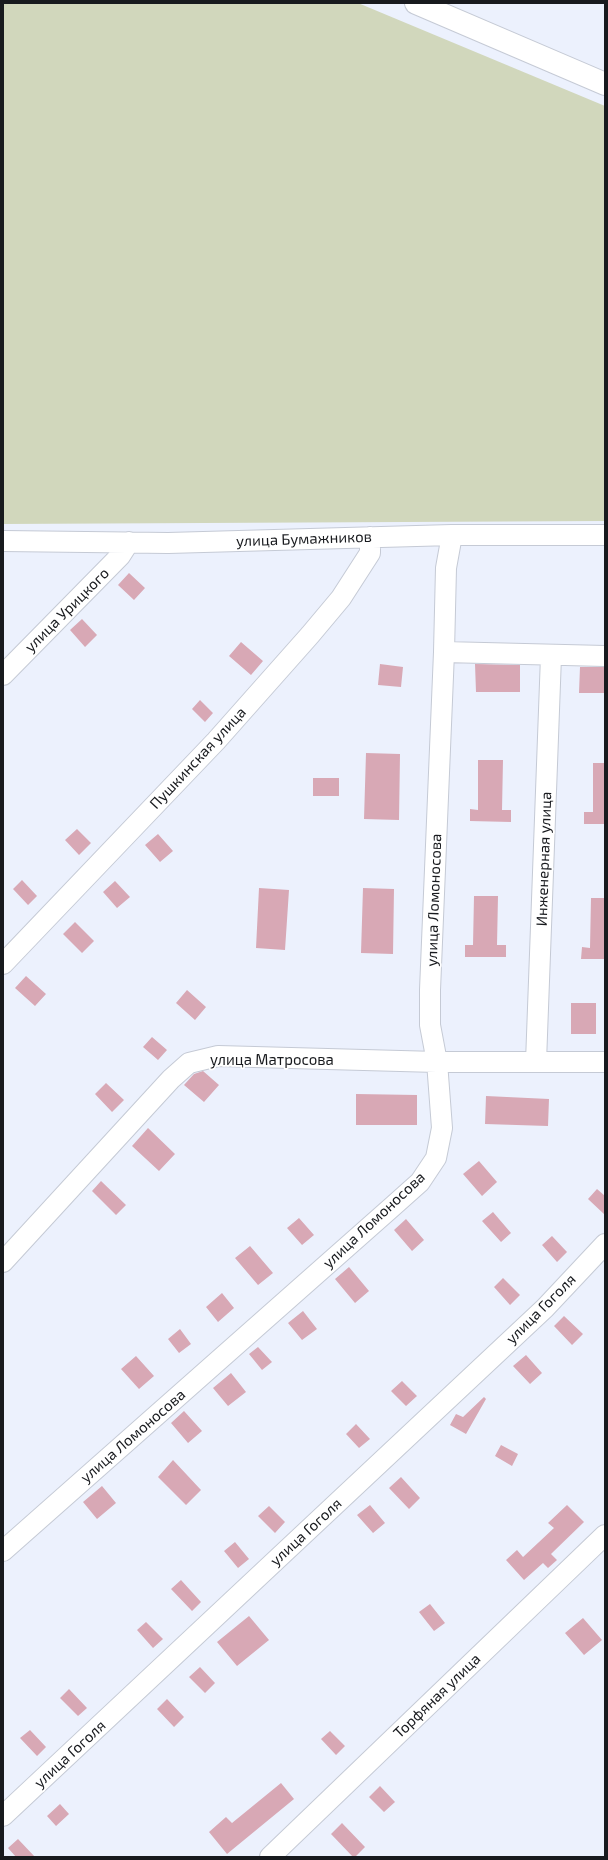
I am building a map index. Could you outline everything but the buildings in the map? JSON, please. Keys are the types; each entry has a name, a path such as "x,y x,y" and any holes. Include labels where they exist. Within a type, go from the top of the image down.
{"main road":[{"path":"416,3 605,84"}],"street":[{"name":"улица Бумажников","path":"3,541 128,542 452,534 605,535"},
{"name":"улица Ломоносова","path":"3,1551 420,1182 436,1158 442,1128 437,1062 430,1025 430,990 446,568 452,534"},
{"name":"Пушкинская улица","path":"3,964 216,740 310,635 341,598 370,553 370,537"},
{"name":"улица Урицкого","path":"3,675 120,556 128,542"},
{"path":"444,652 551,656 605,656"},
{"name":"Инженерная улица","path":"536,1062 551,656"},
{"name":"улица Матросова","path":"3,1262 170,1079 188,1063 218,1056 437,1062 605,1062"},
{"name":"улица Гоголя","path":"3,1816 545,1308 605,1244"},
{"name":"Торфяная улица","path":"270,1857 605,1535"}],"green space":[{"path":"3,3 358,3 605,106 605,521 3,524"}]}
